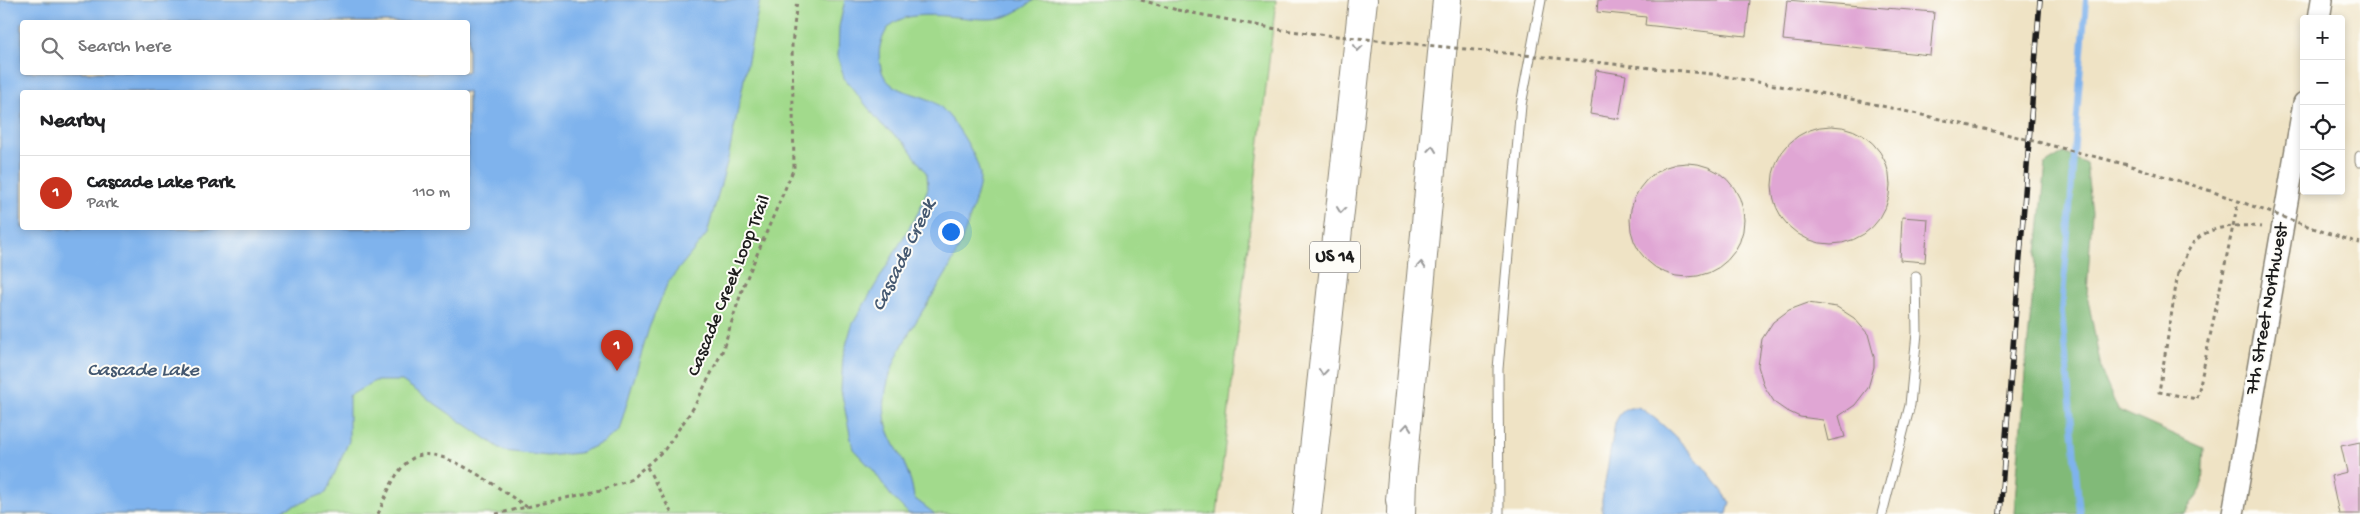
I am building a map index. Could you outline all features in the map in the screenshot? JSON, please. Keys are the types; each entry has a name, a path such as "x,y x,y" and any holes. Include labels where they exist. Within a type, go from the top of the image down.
{"highway":[{"name":"US 14","path":"1307,514 1363,0"},
{"path":"1400,514 1447,0"}],"street":[{"path":"2320,15 2322,0"},
{"name":"7th Street Northwest","path":"2233,514 2304,105"}],"lane":[{"path":"1499,514 1498,369 1521,105 1541,0"},
{"path":"2360,156 2360,162"},
{"path":"1882,514 1910,405 1917,333 1916,276"}],"path":[{"name":"Cascade Creek Loop Trail","path":"496,514 601,490 630,480 647,467 665,448 694,407 722,352 743,287 794,168 792,45 797,0"},
{"path":"1141,0 1177,10 1282,30 1712,74 1842,97 2002,133 2128,165 2208,190 2360,243"},
{"path":"2238,202 2197,399 2158,392 2178,274 2194,242 2211,230 2251,225"},
{"path":"378,514 395,478 404,466 416,456 433,454 450,459 528,507"},
{"path":"647,467 672,514"}],"green space":[{"path":"0,0 1276,0 1217,514 0,514"},
{"path":"2064,153 2086,164 2092,212 2087,294 2102,373 2118,410 2204,448 2202,487 2185,514 2014,514 2026,360 2046,164"}],"water":[{"name":"Cascade Lake","path":"0,0 760,0 728,159 707,234 668,282 649,328 619,430 604,442 579,453 547,456 504,451 402,381 375,381 349,396 349,441 326,493 273,514 0,514"},
{"name":"Cascade Creek","path":"845,0 1034,0 1012,14 991,19 924,15 909,17 896,22 886,31 880,47 880,63 887,80 901,90 934,102 948,115 969,146 980,174 980,183 976,197 957,251 946,274 900,350 888,382 885,398 888,430 911,481 914,498 935,514 909,514 891,496 874,471 853,449 841,390 843,356 852,325 919,211 928,188 927,174 906,144 882,125 844,78 838,57 839,27"},
{"path":"1638,407 1675,436 1713,478 1730,503 1727,514 1602,514 1602,500 1615,423 1624,411 1629,408"}],"building":[{"path":"1598,0 1750,0 1746,36 1645,25 1646,17 1597,12"},
{"path":"1787,0 1934,12 1930,55 1783,40"},
{"path":"1596,70 1626,75 1619,119 1590,114"},
{"path":"1831,126 1842,127 1864,136 1880,152 1889,174 1889,196 1880,218 1864,234 1842,243 1831,244 1820,243 1798,234 1782,218 1773,196 1772,185 1773,174 1782,152 1798,136 1820,127"},
{"path":"1687,163 1709,167 1719,172 1735,188 1740,198 1744,220 1740,242 1735,252 1719,268 1709,273 1687,277 1665,273 1655,268 1639,252 1634,242 1630,220 1634,198 1639,188 1655,172 1665,167"},
{"path":"1902,217 1928,219 1925,262 1900,260"},
{"path":"1808,303 1837,307 1854,318 1868,334 1874,356 1874,367 1868,388 1855,405 1839,416 1845,437 1828,441 1823,420 1800,417 1775,403 1764,386 1758,366 1762,339 1773,322 1789,310"},
{"path":"2360,442 2360,514 2339,514 2331,476 2347,472 2341,446"}],"waterway":[{"path":"2080,514 2062,311 2086,0"}],"railway":[{"path":"2000,514 2040,0"}],"place":[{"name":"Cascade Lake Park","path":"617,371"}]}
